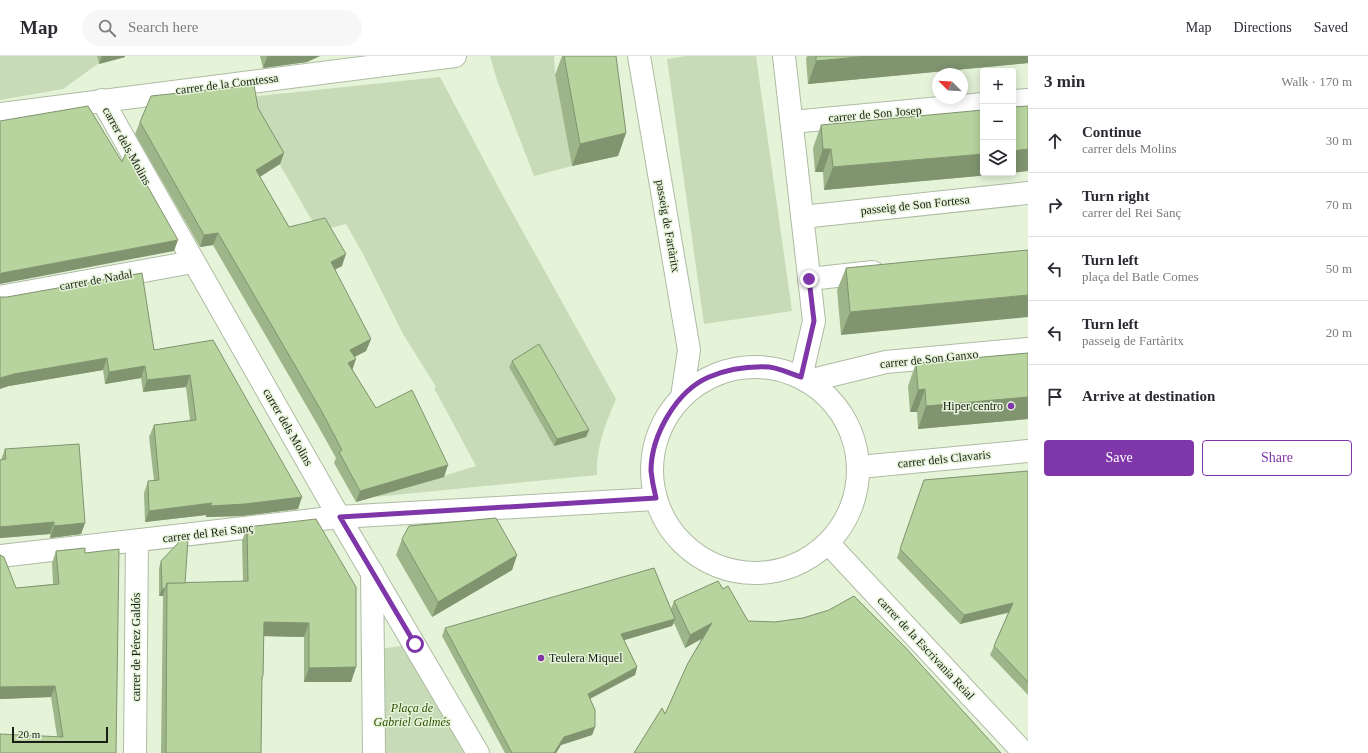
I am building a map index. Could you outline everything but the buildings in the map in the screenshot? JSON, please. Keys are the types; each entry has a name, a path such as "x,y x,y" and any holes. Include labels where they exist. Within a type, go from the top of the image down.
{"street":[{"name":"carrer de la Comtessa","path":"0,114 455,56"},
{"name":"passeig de Fartàritx","path":"640,56 689,350 682,397"},
{"path":"784,56 814,321 805,379"},
{"name":"carrer dels Molins","path":"102,100 193,262 478,753"},
{"path":"1016,102 1028,100"},
{"name":"carrer de Son Josep","path":"792,122 980,104"},
{"name":"passeig de Son Fortesa","path":"802,217 1028,192"},
{"name":"carrer de Nadal","path":"0,297 193,262"},
{"path":"809,279 895,270"},
{"name":"carrer de Son Ganxo","path":"805,379 886,362 1028,349"},
{"path":"770,367 805,379 835,403 852,433 859,467 856,495 846,522 829,544 800,565 765,574 729,572 696,556 671,531 656,498 651,471 655,444 665,419 682,397 708,378 739,368 770,367"},
{"name":"carrer dels Clavaris","path":"859,467 1028,451"},
{"name":"carrer del Rei Sanç","path":"0,556 340,517 656,498"},
{"name":"carrer de Pérez Galdós","path":"136,753 137,541"},
{"name":"carrer de la Escrivania Reial","path":"829,544 1024,753"},
{"path":"372,570 374,753"}],"green space":[{"path":"0,56 97,56 99,63 63,89 0,100"},
{"path":"490,56 554,56 555,75 572,166 534,176 497,80"},
{"path":"686,56 756,56 792,311 704,324 667,59"},
{"path":"440,77 503,196 616,399 605,427 600,446 597,475 374,497 476,466 434,388 436,387 403,334 363,254 346,224 318,231 280,165 250,97"},
{"name":"Plaça de Gabriel Galmés","path":"415,644 478,753 374,753 373,650"}],"place":[{"name":"Hiper centro","path":"1011,406"},
{"name":"Teulera Miquel","path":"541,658"}],"route":[{"path":"415,644 340,517 656,498 651,471 655,444 665,419 682,397 708,378 739,368 770,367 801,377 814,321 809,279"}]}
